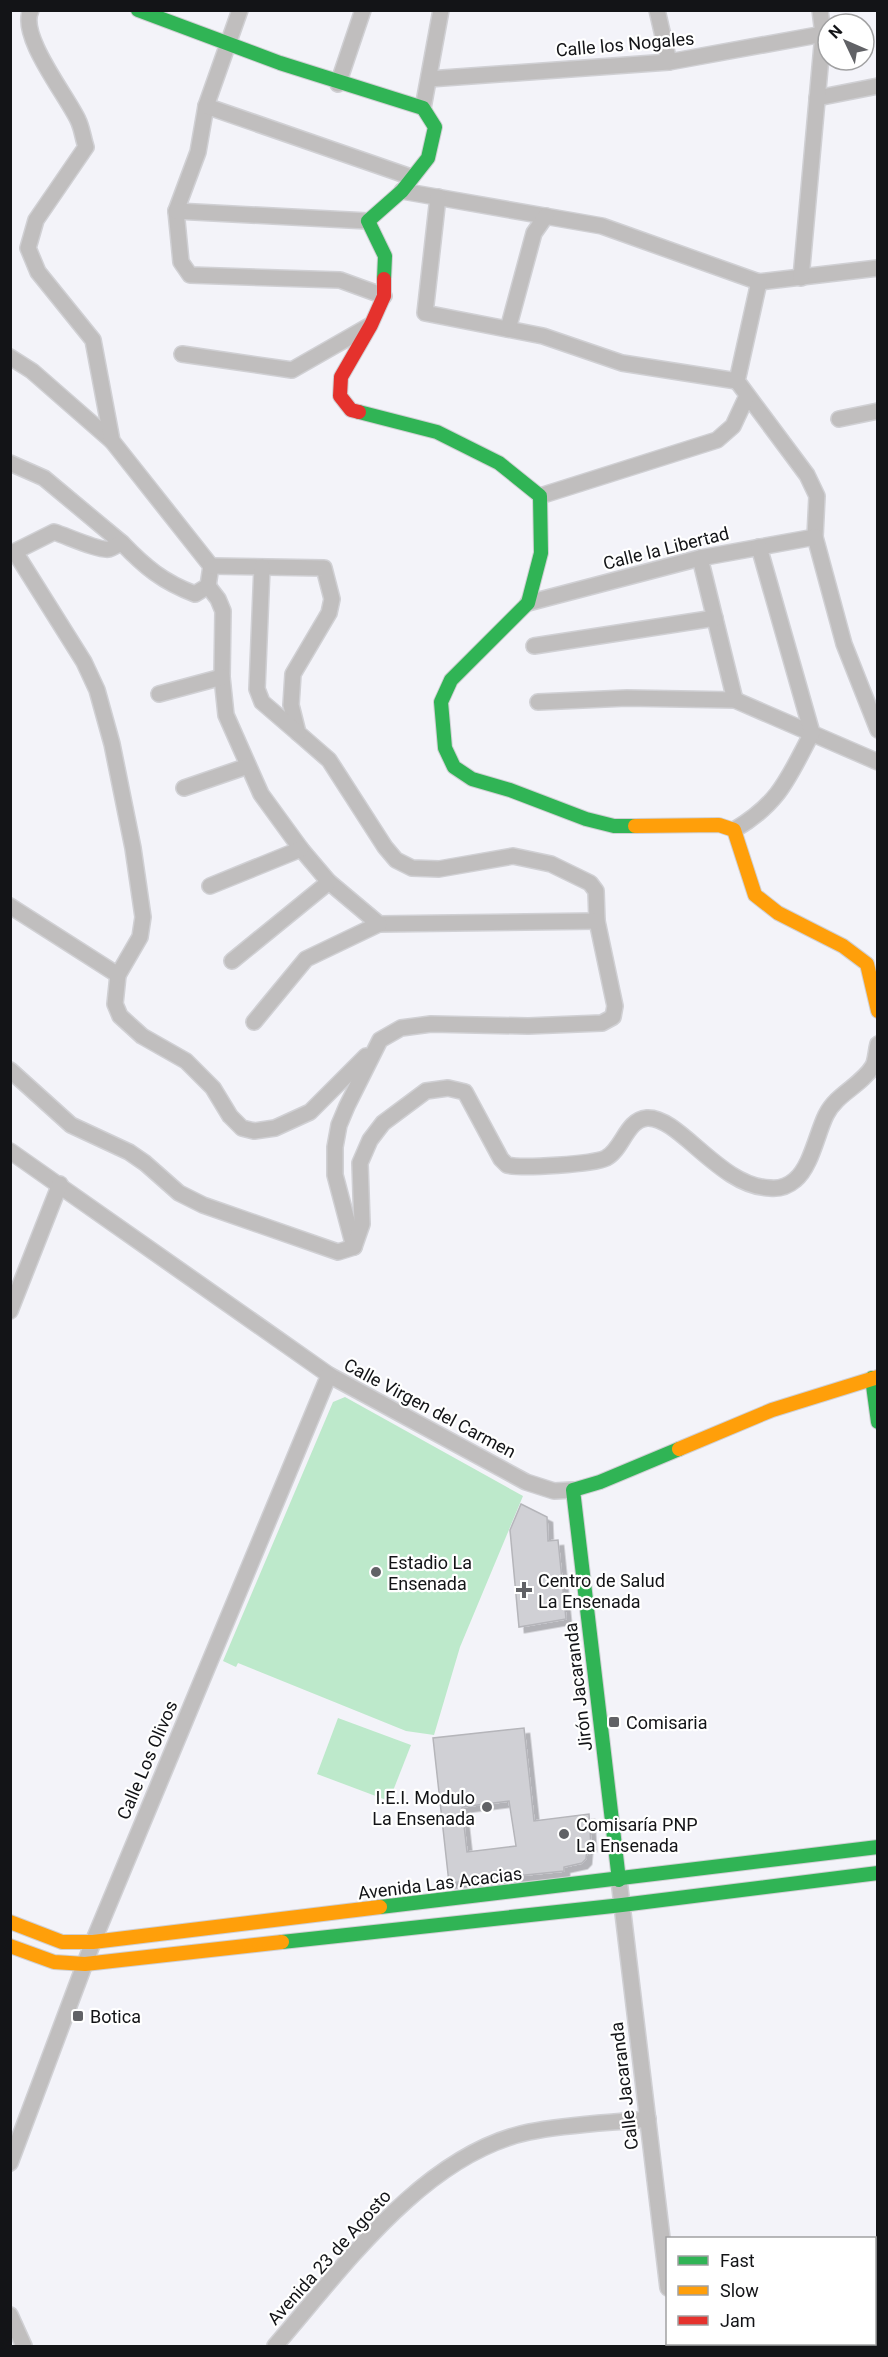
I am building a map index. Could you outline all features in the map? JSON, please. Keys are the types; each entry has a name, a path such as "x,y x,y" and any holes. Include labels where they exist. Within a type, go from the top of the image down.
{"street":[{"path":"138,10 228,46 338,84 423,108 435,127 428,158 402,191 368,221 176,211"},
{"path":"240,10 206,106 198,152 176,211 181,262 190,276 340,280 384,296"},
{"path":"338,84 363,10"},
{"path":"423,108 441,10"},
{"path":"657,10 669,62"},
{"path":"30,13 32,41 79,121 86,147 36,220 28,248 38,272 93,340 112,441"},
{"name":"Calle los Nogales","path":"429,79 669,62 816,35"},
{"path":"801,278 819,72"},
{"path":"817,98 878,86"},
{"path":"206,106 411,177"},
{"path":"402,191 602,226 759,282 878,268"},
{"path":"438,197 424,313 543,336 622,363 737,381"},
{"path":"508,329 534,233 546,216"},
{"path":"368,221 385,256 384,296 371,325 341,377 340,396 351,410 436,432 499,463 540,496"},
{"path":"759,282 737,381 807,475 817,496 815,537 844,644 878,730"},
{"path":"182,354 292,370 371,325"},
{"path":"10,357 32,371 112,441 211,566 208,586 218,599 223,611 222,678 226,715 261,794 301,849 329,882 379,924"},
{"path":"540,496 717,440 734,426 747,396"},
{"path":"839,419 878,411"},
{"path":"10,463 44,478 122,543 142,564 170,584 195,594 208,586"},
{"path":"540,496 541,553 528,603 451,680 441,702 445,748 454,767 472,779 510,790 586,819 614,826 719,825 734,830"},
{"path":"122,543 108,549 94,548 74,538 54,532 13,553 84,662 97,690 112,744 133,848 143,916 140,937 118,975 115,1004 120,1016 142,1036 186,1061 213,1088 230,1116 242,1128 255,1131 275,1128 310,1112 352,1072 380,1040 401,1028 431,1024 528,1026 602,1023 613,1017 615,1006 597,921 596,891 590,883 551,864 513,856 488,858 439,869 412,868 396,860 371,826 329,760 262,702 257,689 262,567"},
{"name":"Calle la Libertad","path":"528,603 700,558 815,537"},
{"path":"734,830 755,817 780,793 812,734 759,546"},
{"path":"700,558 735,700"},
{"path":"211,566 324,568 332,598 329,614 293,674 291,705 298,733"},
{"path":"534,646 715,618"},
{"path":"159,694 222,678"},
{"path":"538,702 627,698 735,700 878,762"},
{"path":"184,788 248,766"},
{"path":"734,830 755,895 778,913 843,946 867,964 878,1011"},
{"path":"210,886 301,849"},
{"path":"232,961 329,882"},
{"path":"10,906 118,975"},
{"path":"254,1022 306,959 379,924 597,921"},
{"path":"354,1247 335,1175 335,1147 339,1125 380,1040"},
{"path":"354,1247 362,1224 360,1163 370,1140 383,1123 426,1091 448,1088 465,1092 501,1159 507,1165 531,1168 605,1159 618,1147 636,1122 644,1118 654,1118 665,1122 708,1159 739,1180 759,1188 779,1189 796,1179 807,1162 833,1104 862,1079 874,1065 878,1044"},
{"path":"10,1070 71,1125 129,1152 146,1163 179,1193 203,1205 338,1252 354,1247"},
{"name":"Calle Virgen del Carmen","path":"10,1151 60,1184 328,1375 526,1482 554,1491 573,1490 600,1482 772,1410 875,1378"},
{"path":"10,1311 60,1184"},
{"name":"Calle Los Olivos","path":"10,2163 93,1942 328,1375"},
{"path":"875,1378 878,1422"},
{"name":"Jirón Jacaranda","path":"573,1490 619,1880"},
{"name":"Avenida Las Acacias","path":"10,1922 62,1942 93,1942 878,1847"},
{"path":"10,1946 54,1962 85,1964 622,1905 878,1873"},
{"name":"Calle Jacaranda","path":"619,1880 666,2271"},
{"name":"Avenida 23 de Agosto","path":"274,2346 392,2214 437,2175 458,2161 505,2139 529,2132 648,2119"},
{"path":"10,2315 24,2346"}],"green space":[{"name":"Estadio La Ensenada","path":"345,1397 523,1496 460,1647 434,1735 406,1731 238,1663 236,1667 223,1661 333,1402"},
{"path":"338,1718 411,1745 389,1801 317,1774"}],"building":[{"path":"521,1504 547,1517 548,1541 558,1540 566,1619 519,1627 510,1530"},
{"name":"I.E.I. Modulo La Ensenada","path":"524,1728 534,1821 589,1814 591,1846 587,1847 586,1859 582,1863 564,1867 564,1871 449,1883 433,1738","holes":["509,1801 516,1846 467,1852 462,1807"]}],"traffic: fast":[{"path":"138,10 280,63 423,108 435,127 428,158 402,191 368,221 385,256 384,279"},
{"path":"359,412 437,432 499,463 540,496 541,553 528,603 451,680 441,702 445,748 454,767 472,779 510,790 586,819 614,826 635,826"},
{"path":"872,1378 878,1422"},
{"path":"619,1880 573,1490 600,1482 679,1449"},
{"path":"380,1907 878,1847"},
{"path":"282,1942 622,1905 878,1873"}],"traffic: slow":[{"path":"635,826 719,825 734,830 755,895 778,913 843,946 867,964 878,1011"},
{"path":"679,1449 772,1410 878,1377"},
{"path":"10,1922 62,1942 93,1942 380,1907"},
{"path":"10,1946 54,1962 85,1964 282,1942"}],"traffic: jam":[{"path":"359,412 351,410 340,396 341,377 371,325 384,296 384,279"}],"place":[{"name":"Estadio La Ensenada","path":"376,1572"},
{"name":"Centro de Salud La Ensenada","path":"524,1590"},
{"name":"Comisaria","path":"614,1722"},
{"name":"I.E.I. Modulo La Ensenada","path":"487,1807"},
{"name":"Comisaría PNP La Ensenada","path":"564,1834"},
{"name":"Botica","path":"78,2016"}]}
